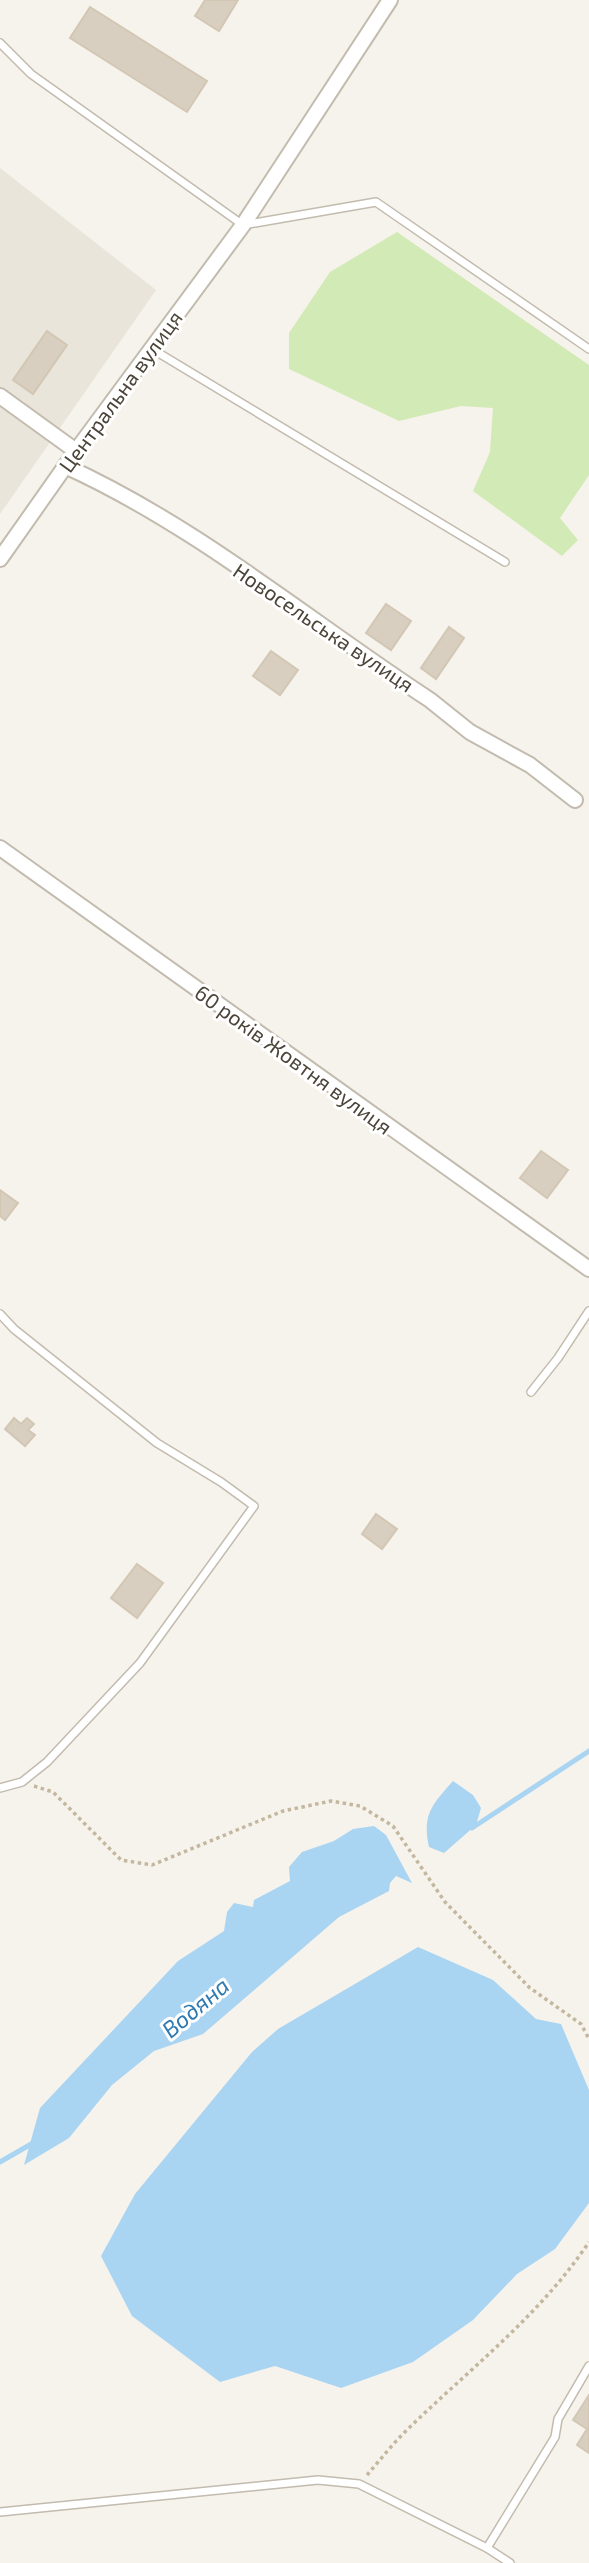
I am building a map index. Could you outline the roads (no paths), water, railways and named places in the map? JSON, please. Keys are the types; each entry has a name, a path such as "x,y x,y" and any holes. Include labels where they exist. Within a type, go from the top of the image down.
{"street":[{"name":"Центральна вулиця","path":"0,559 65,466 243,225 390,0"},
{"path":"0,396 76,451"},
{"name":"Новосельська вулиця","path":"65,466 112,488 172,523 430,699 470,732 530,765 575,800"},
{"name":"60 років Жовтня вулиця","path":"0,848 589,1269"}],"lane":[{"path":"0,43 31,74 243,225 376,202 589,349"},
{"path":"152,348 505,562"},
{"path":"531,1392 558,1358 589,1311"},
{"path":"0,1314 14,1329 157,1443 221,1482 254,1506 140,1663 47,1762 22,1782 0,1788"},
{"path":"487,2548 555,2437 558,2419 589,2366"},
{"path":"0,2512 318,2480 359,2484 487,2548 510,2563"}],"water":[{"path":"453,1781 473,1795 481,1808 476,1825 444,1853 429,1847 428,1818 434,1804"},
{"path":"374,1826 386,1835 412,1883 396,1876 390,1883 389,1891 339,1917 203,2034 154,2051 112,2085 69,2138 24,2165 40,2108 178,1961 224,1931 227,1912 234,1903 253,1907 254,1900 290,1881 289,1867 302,1852 334,1841 353,1829"},
{"path":"418,1947 493,1980 536,2019 561,2024 589,2090 589,2203 555,2249 517,2274 473,2320 413,2362 341,2388 275,2366 220,2382 132,2316 101,2256 135,2194 252,2052 278,2029"}],"waterway":[{"name":"Водяна","path":"472,1828 589,1751"},
{"name":"Водяна","path":"0,2162 33,2143"}]}
